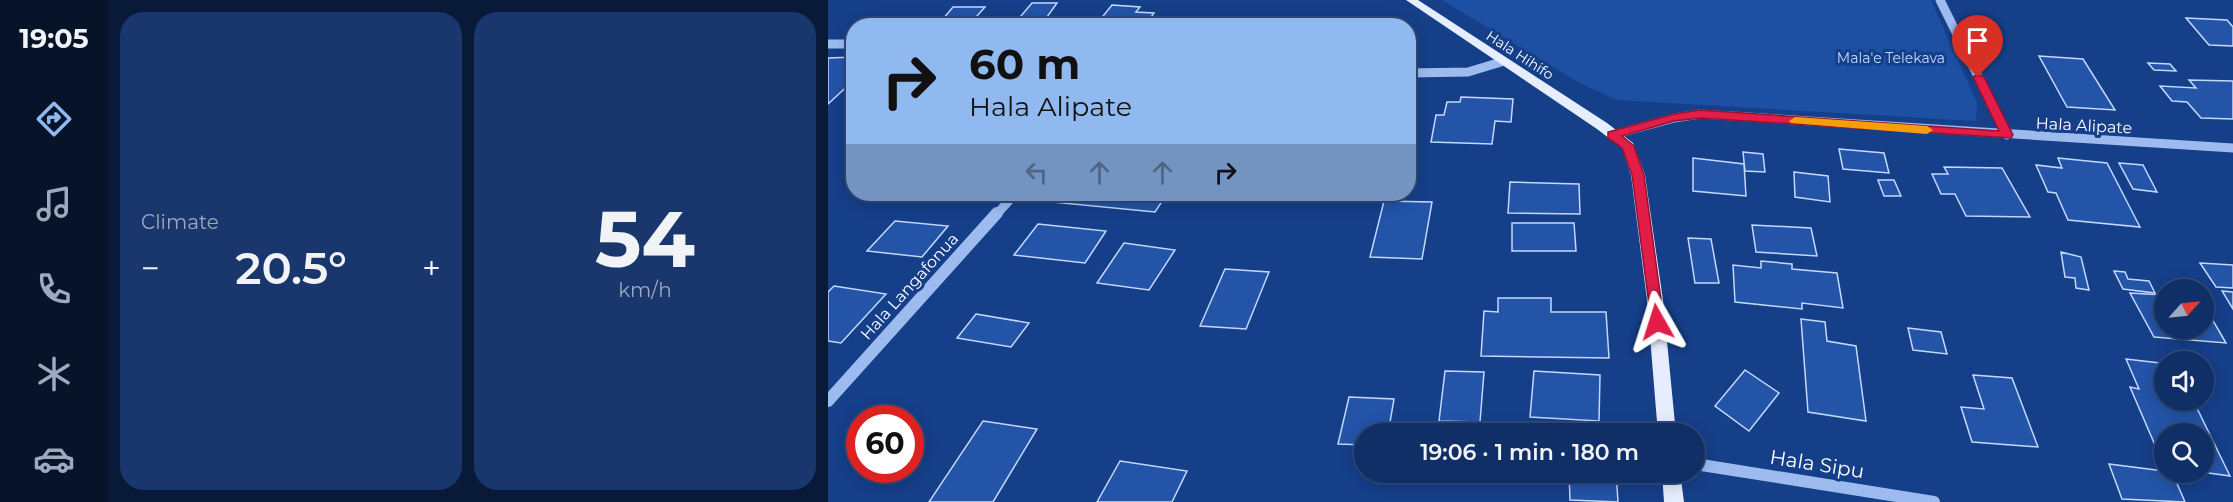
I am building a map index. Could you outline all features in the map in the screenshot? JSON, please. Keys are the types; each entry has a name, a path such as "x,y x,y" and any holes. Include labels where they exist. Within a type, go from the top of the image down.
{"main road":[{"name":"Hala Hihifo","path":"1411,0 1501,62 1602,126 1628,146 1638,175 1655,300 1666,423"},
{"path":"1672,483 1674,502"}],"street":[{"path":"1940,0 2007,135"},
{"path":"828,44 846,44"},
{"path":"1416,73 1456,74 1485,70 1501,62"},
{"name":"Hala Alipate","path":"1612,135 1674,118 1700,114 2233,148"},
{"name":"Hala Langafonua","path":"828,401 1009,201"},
{"name":"Hala Sipu","path":"1705,466 1934,502"}],"green space":[{"name":"Mala'e Telekava","path":"1442,0 1931,0 1977,103 1976,121 1616,100 1578,82"}],"building":[{"path":"1032,3 1057,3 1046,18 1019,18"},
{"path":"1112,5 1140,7 1136,12 1154,13 1151,18 1101,18"},
{"path":"953,7 985,7 975,18 944,18"},
{"path":"2186,18 2227,20 2233,27 2233,46 2209,45"},
{"path":"2039,56 2083,59 2115,110 2067,107"},
{"path":"846,57 846,87 828,104 828,58"},
{"path":"2148,63 2170,64 2176,71 2154,70"},
{"path":"2189,80 2233,81 2233,119 2201,118 2187,102 2172,101 2160,86 2196,88"},
{"path":"1461,97 1513,99 1511,122 1495,121 1492,144 1431,142 1436,115 1444,115 1447,102 1460,102"},
{"path":"1839,149 1884,153 1889,173 1843,169"},
{"path":"1743,152 1763,154 1765,172 1745,171"},
{"path":"1693,158 1744,164 1746,196 1693,191"},
{"path":"2058,158 2107,163 2140,227 2068,220 2056,193 2048,192 2036,165 2062,168"},
{"path":"2119,163 2143,165 2157,192 2133,189"},
{"path":"1944,167 2002,168 2030,217 1966,216 1955,194 1941,194 1932,174 1948,174"},
{"path":"1794,172 1828,176 1830,202 1795,197"},
{"path":"1878,180 1894,180 1901,196 1884,196"},
{"path":"1510,182 1579,184 1580,214 1508,213"},
{"path":"1041,201 1162,201 1155,212"},
{"path":"1384,201 1432,202 1422,259 1370,257"},
{"path":"895,221 948,226 922,257 867,251"},
{"path":"1512,223 1574,223 1576,251 1512,251"},
{"path":"1038,224 1106,231 1085,263 1014,255"},
{"path":"1752,225 1811,228 1817,256 1756,252"},
{"path":"1688,238 1711,239 1719,283 1695,283"},
{"path":"1124,243 1175,250 1149,290 1097,283"},
{"path":"2061,252 2081,257 2089,290 2076,288 2075,278 2065,277"},
{"path":"1761,261 1792,264 1792,269 1837,273 1843,308 1802,303 1802,309 1735,302 1733,265 1761,268"},
{"path":"2200,263 2233,265 2233,288 2216,287 2214,279 2211,279"},
{"path":"1225,269 1269,272 1246,329 1200,326"},
{"path":"2114,271 2125,272 2128,279 2149,281 2154,293 2123,289"},
{"path":"834,286 886,294 841,343 828,341 828,292"},
{"path":"2222,291 2233,292 2233,309"},
{"path":"2130,293 2154,294 2154,337"},
{"path":"1498,298 1551,298 1551,312 1606,312 1609,358 1481,356 1484,311 1498,312"},
{"path":"976,314 1029,323 1011,347 957,338"},
{"path":"1801,319 1825,322 1827,341 1856,346 1866,421 1808,412"},
{"path":"2214,322 2226,343 2178,339 2214,339"},
{"path":"1908,328 1941,332 1947,354 1913,350"},
{"path":"2126,359 2154,362 2154,411 2198,411 2204,423 2154,423 2154,443 2130,387 2139,389"},
{"path":"1745,370 1779,393 1749,431 1715,406"},
{"path":"1445,371 1484,372 1480,422 1439,421"},
{"path":"1534,371 1600,375 1599,421 1530,417"},
{"path":"1973,375 2012,378 2038,447 1972,442 1961,407 1984,409"},
{"path":"1349,397 1394,399 1390,423 1354,423 1354,445 1338,444"},
{"path":"983,421 1037,429 993,502 929,502"},
{"path":"2214,443 2230,476 2214,474"},
{"path":"1120,461 1187,471 1172,502 1097,502"},
{"path":"2109,464 2154,470 2154,483 2177,483 2185,502 2122,499"},
{"path":"1569,483 1617,483 1618,502 1570,500"}],"slow traffic":[{"path":"1795,121 1927,130"}],"route":[{"path":"1657,322 1638,175 1628,146 1612,135 1674,118 1700,114 2007,135 1978,77"}]}
